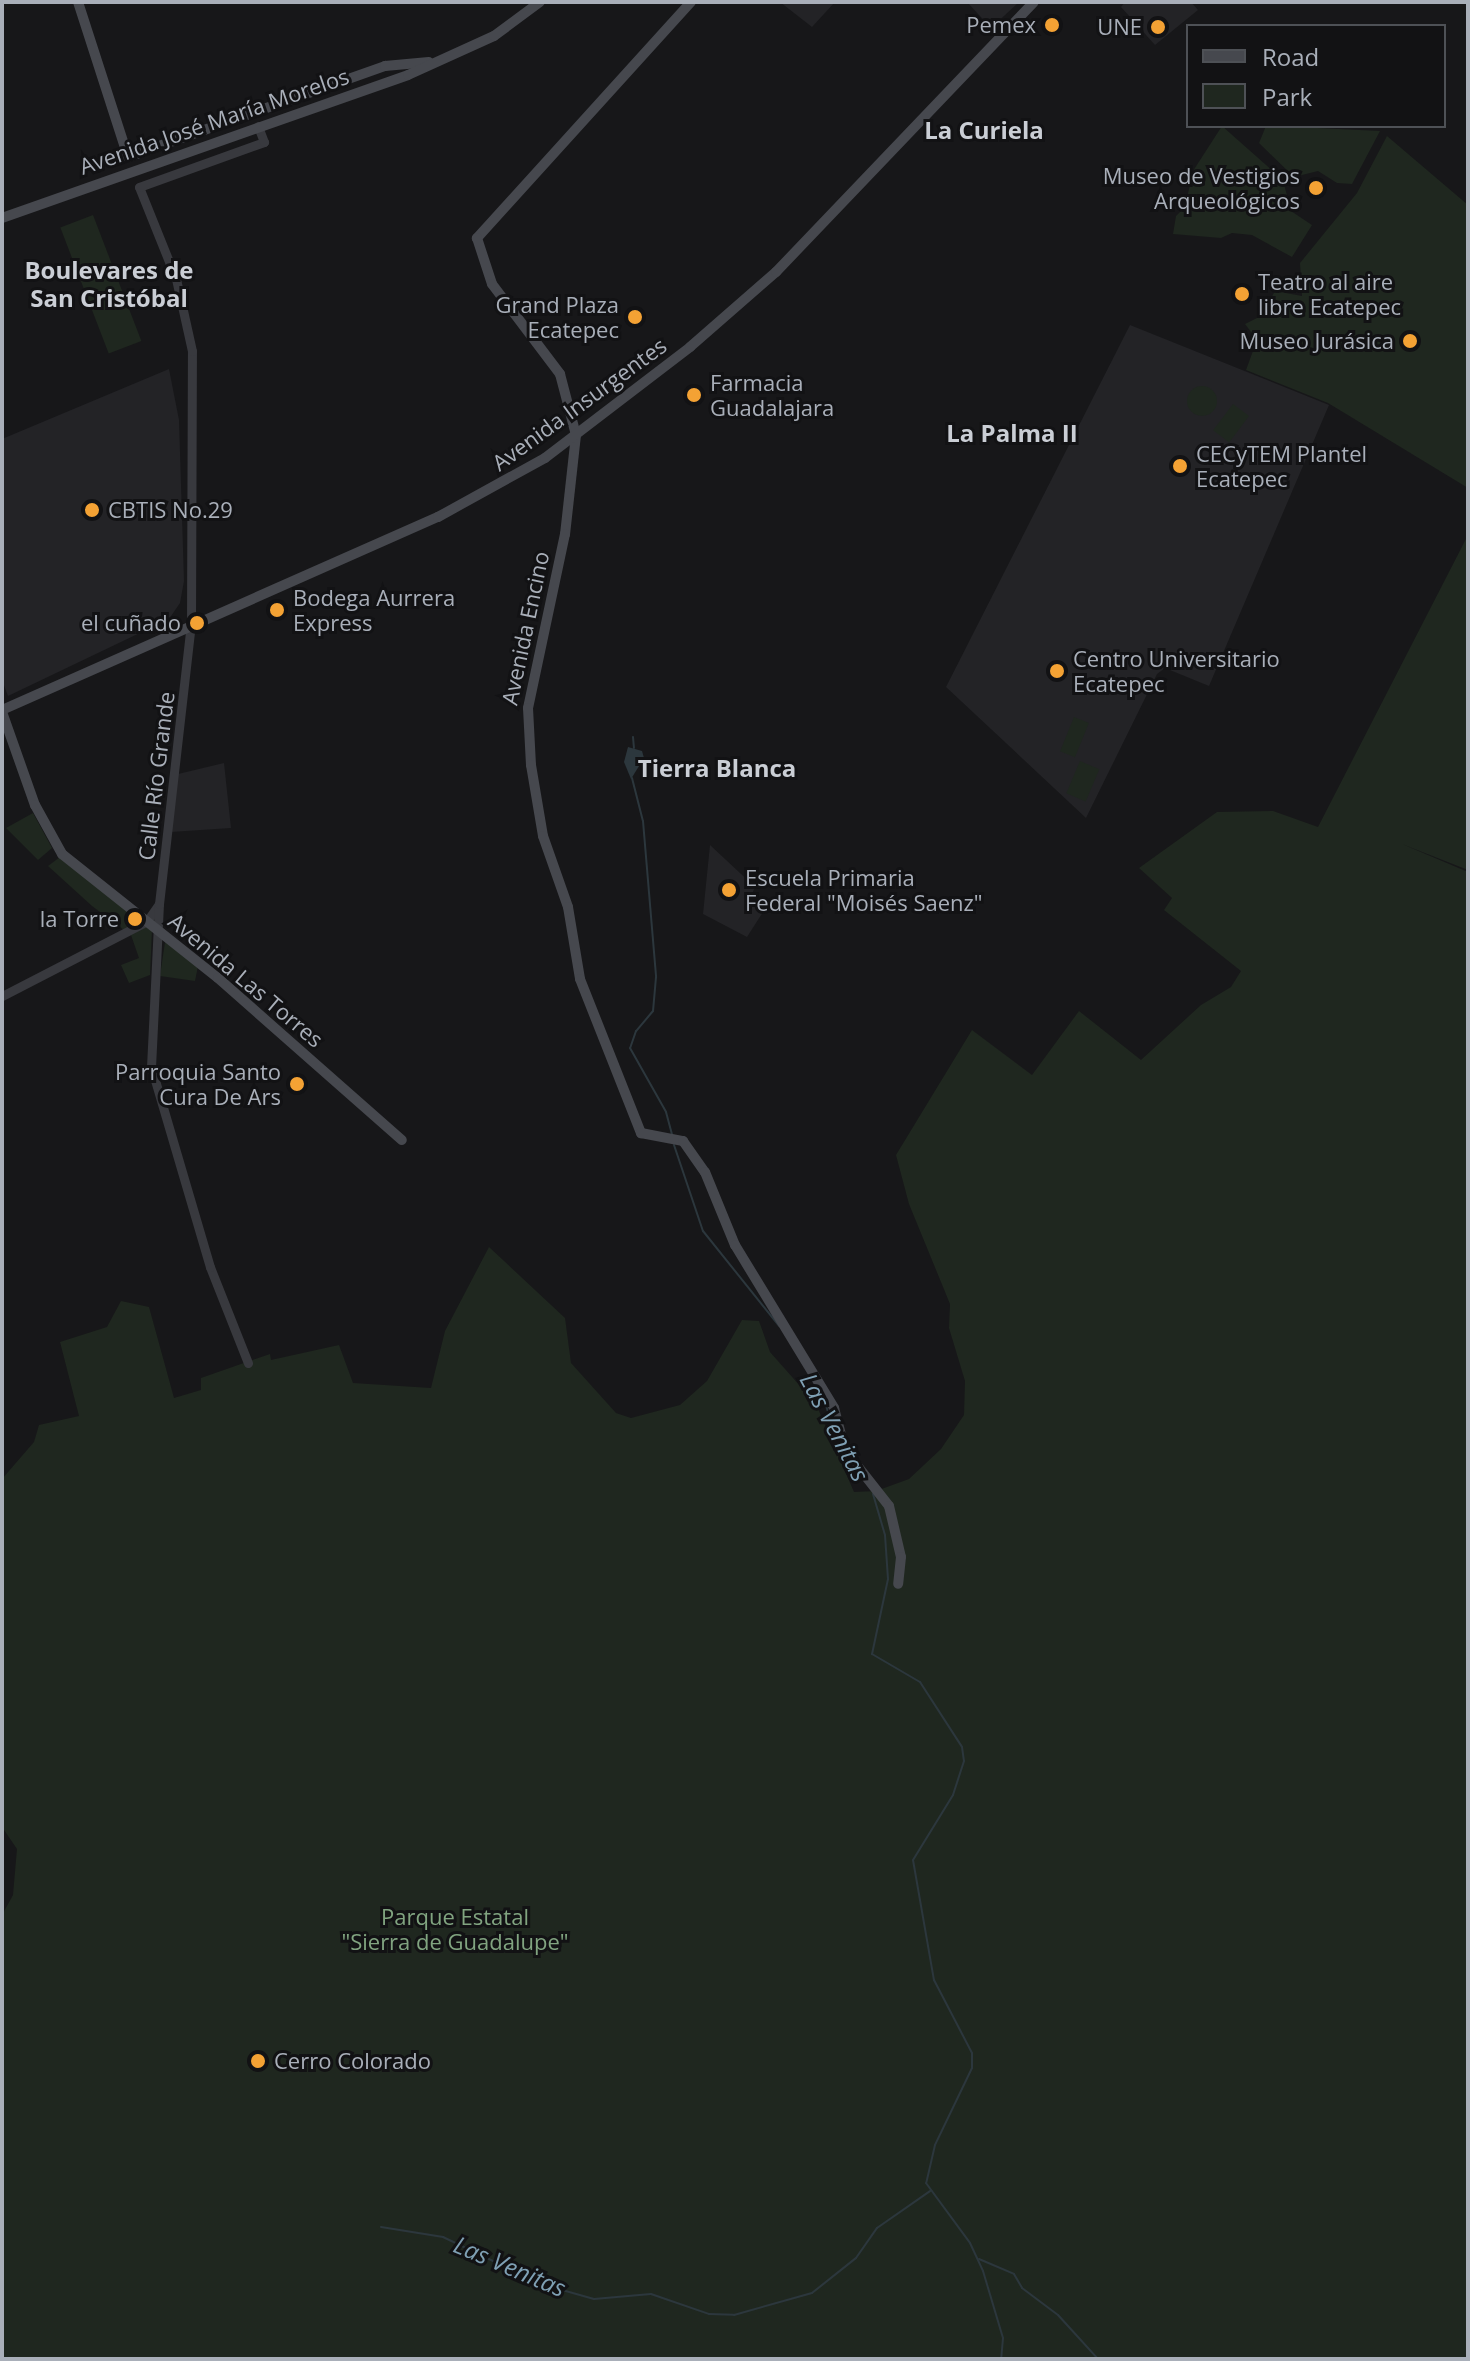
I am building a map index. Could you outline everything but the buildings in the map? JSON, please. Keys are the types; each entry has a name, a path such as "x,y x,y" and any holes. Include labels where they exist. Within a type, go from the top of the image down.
{"main road":[{"name":"Avenida José María Morelos","path":"78,2 128,157 385,66 439,61"},
{"name":"Avenida José María Morelos","path":"2,218 439,61 494,36 540,2"},
{"name":"Avenida Encino","path":"691,2 477,238 492,284 560,374 576,435 574,482 528,708 528,740 543,836 568,907 580,979 641,1133 676,1141 705,1172 755,1282 823,1388 845,1450 889,1506 901,1557 898,1584"},
{"name":"Avenida Insurgentes","path":"2,711 191,623 491,491 576,435 699,340 776,272 1034,2"},
{"path":"134,169 170,143"},
{"name":"Avenida Las Torres","path":"2,711 35,805 62,854 147,921 402,1140"}],"street":[{"name":"Calle Río Grande","path":"248,1363 210,1267 151,1067 159,904 191,623 189,324 139,187 264,142 258,126"},
{"path":"2,996 147,921 159,904"}],"shaded area":[{"path":"780,2 835,2 812,27"},
{"path":"967,2 1017,2 1018,3 991,28"},
{"name":"UNE","path":"1125,2 1191,2 1198,10 1155,45 1121,7"},
{"path":"1130,325 1329,405 1209,686 1165,668 1157,674 1086,818 946,687"},
{"name":"CBTIS No.29","path":"169,369 179,420 184,581 180,603 169,619 8,696 2,680 2,439"},
{"path":"628,747 642,751 644,758 631,779 624,762"},
{"path":"224,763 231,828 171,832 178,774"},
{"name":"Escuela Primaria Federal \"Moisés Saenz\"","path":"710,845 755,887 752,894 770,901 747,937 703,914"}],"green space":[{"path":"1221,128 1224,128 1283,180 1291,211 1312,225 1292,257 1252,235 1232,233 1221,238 1173,234 1176,216 1185,207 1193,171"},
{"path":"1265,128 1380,131 1352,184 1337,183 1318,171 1294,177 1259,143"},
{"path":"1387,136 1468,205 1468,488 1328,403 1246,370 1257,340 1245,324 1261,316 1275,291 1302,296 1300,263 1357,193"},
{"path":"93,215 141,341 109,354 60,228"},
{"path":"1202,386 1213,390 1217,401 1213,412 1202,416 1191,412 1187,401 1191,390"},
{"path":"1233,404 1249,416 1229,442 1213,430"},
{"name":"Parque Estatal \"Sierra de Guadalupe\"","path":"1468,535 1468,870 1402,844 1468,872 1468,2359 2,2359 2,1915 13,1895 17,1849 2,1827 2,1479 34,1442 39,1425 79,1416 60,1342 107,1327 121,1301 149,1307 174,1398 201,1390 201,1378 270,1354 271,1360 339,1345 353,1383 431,1388 445,1331 489,1247 565,1318 571,1363 616,1413 631,1418 680,1405 707,1381 742,1320 759,1321 770,1352 816,1404 854,1492 876,1491 909,1479 941,1449 964,1415 965,1381 949,1328 950,1304 909,1204 896,1155 972,1030 1032,1075 1079,1011 1141,1060 1201,1005 1231,987 1241,971 1164,910 1172,898 1139,868 1217,812 1273,811 1318,827"},
{"path":"1074,717 1089,723 1075,757 1060,751"},
{"path":"1080,761 1099,769 1086,801 1066,793"},
{"path":"33,813 52,848 38,860 6,828"},
{"path":"60,857 141,918 124,930 92,906 48,866"},
{"path":"146,927 152,930 150,975 129,983 121,965 139,958 131,935"},
{"path":"165,942 198,966 195,981 160,976"}],"waterway":[{"name":"Las Venitas","path":"633,737 634,748"},
{"name":"Las Venitas","path":"632,778 643,821 656,977 653,1011 636,1031 630,1048 666,1112 672,1134"},
{"name":"Las Venitas","path":"674,1145 703,1231 779,1326"},
{"name":"Las Venitas","path":"825,1403 836,1435"},
{"name":"Las Venitas","path":"873,1494 885,1535 888,1579 872,1654 920,1682 962,1747 964,1761 953,1795 913,1860 934,1980 972,2053 972,2068 935,2145 926,2183 970,2243 983,2271 1003,2338 1001,2359"},
{"name":"Las Venitas","path":"381,2227 443,2237 541,2284 594,2299 651,2294 709,2314 734,2315 812,2293 856,2258 877,2228 930,2191"},
{"name":"Las Venitas","path":"979,2259 1014,2274 1022,2288 1058,2315 1098,2359"}],"place":[{"name":"Pemex","path":"1052,25"},
{"name":"UNE","path":"1158,27"},
{"name":"Museo de Vestigios Arqueológicos","path":"1316,188"},
{"name":"Teatro al aire libre Ecatepec","path":"1242,294"},
{"name":"Grand Plaza Ecatepec","path":"635,317"},
{"name":"Museo Jurásica","path":"1410,341"},
{"name":"Farmacia Guadalajara","path":"694,395"},
{"name":"CECyTEM Plantel Ecatepec","path":"1180,466"},
{"name":"CBTIS No.29","path":"92,510"},
{"name":"Bodega Aurrera Express","path":"277,610"},
{"name":"el cuñado","path":"197,623"},
{"name":"Centro Universitario Ecatepec","path":"1057,671"},
{"name":"Escuela Primaria Federal \"Moisés Saenz\"","path":"729,890"},
{"name":"la Torre","path":"135,919"},
{"name":"Parroquia Santo Cura De Ars","path":"297,1084"},
{"name":"Cerro Colorado","path":"258,2061"}],"district":[{"name":"La Curiela","path":"984,130"},
{"name":"Boulevares de San Cristóbal","path":"109,284"},
{"name":"La Palma II","path":"1012,433"},
{"name":"Tierra Blanca","path":"717,768"}]}
